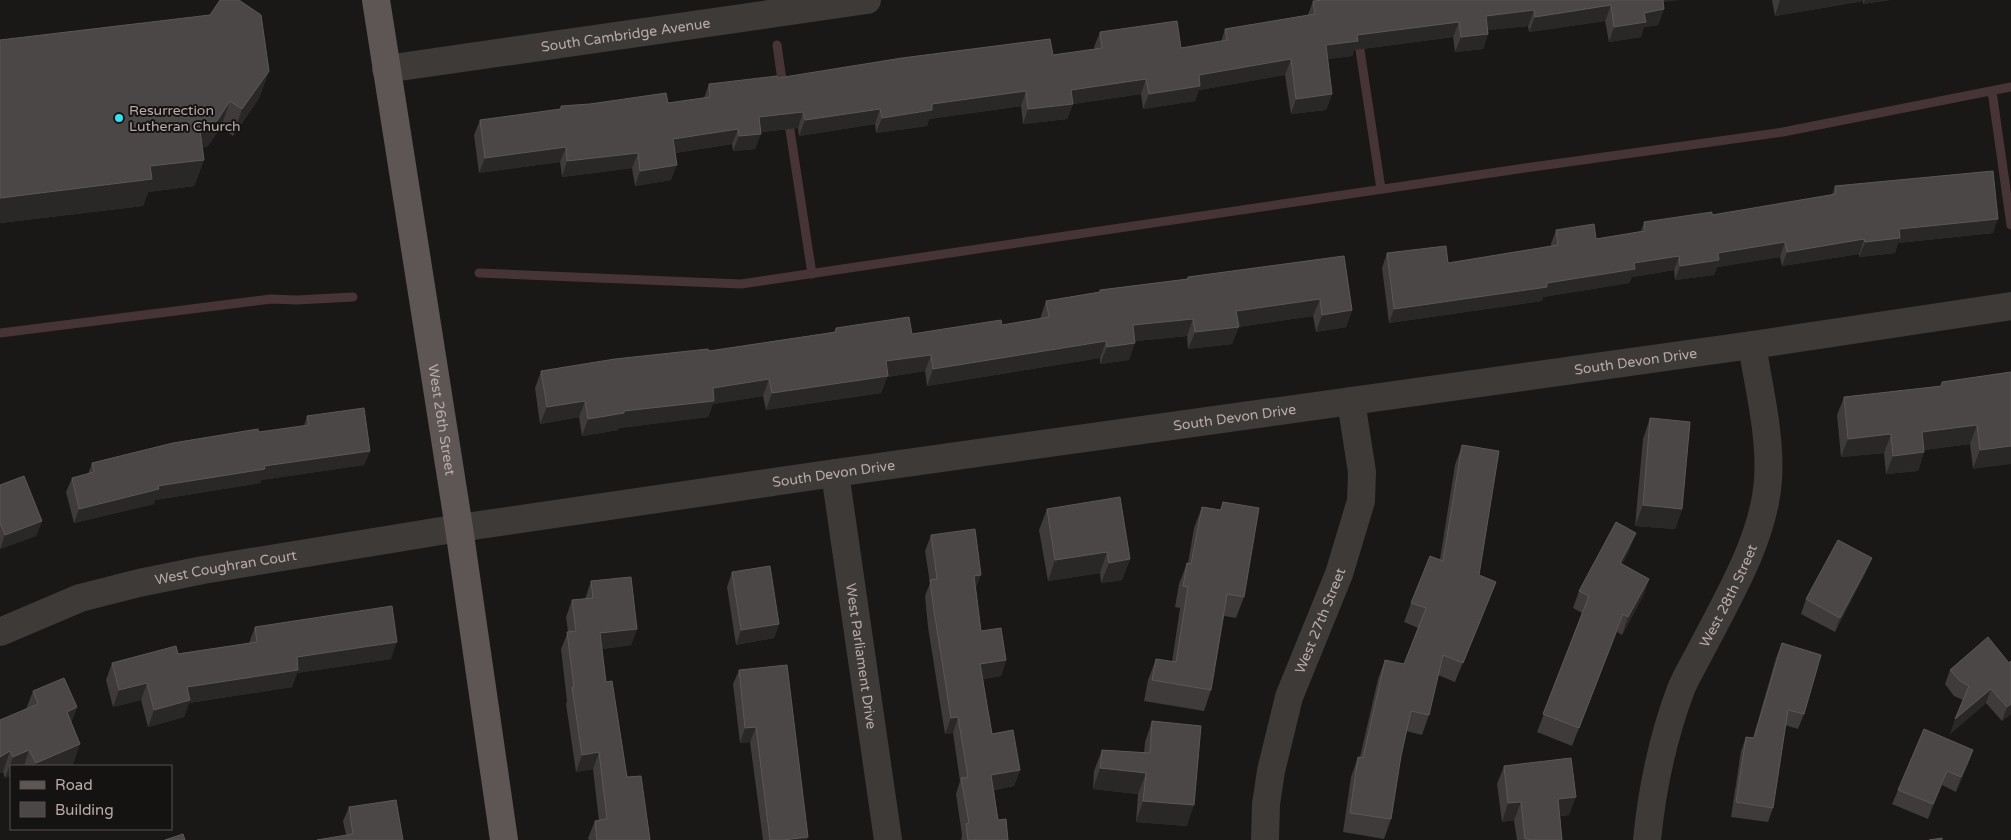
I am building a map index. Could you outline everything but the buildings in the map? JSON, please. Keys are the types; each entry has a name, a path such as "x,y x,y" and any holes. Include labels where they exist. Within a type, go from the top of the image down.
{"main road":[{"name":"West 26th Street","path":"376,0 460,528 504,840"}],"street":[{"name":"South Cambridge Avenue","path":"386,69 866,0"},
{"name":"South Devon Drive","path":"460,528 835,473 1752,345 2011,306"},
{"name":"West 28th Street","path":"1647,840 1661,754 1682,688 1736,583 1756,532 1765,502 1768,480 1768,446 1752,345"},
{"name":"West 27th Street","path":"1265,840 1266,804 1289,697 1339,574 1361,502 1362,472 1352,401"},
{"name":"West Parliament Drive","path":"835,473 888,840"},
{"name":"West Coughran Court","path":"0,632 80,598 139,583 203,570 460,528"}],"waterway":[{"path":"1358,37 1381,189"},
{"path":"777,45 783,87"},
{"path":"479,273 741,284 1525,168 1783,132 2011,87"},
{"path":"1992,91 2011,225"},
{"path":"788,117 812,274"},
{"path":"0,333 271,299 297,300 353,297"}],"place":[{"name":"Resurrection Lutheran Church","path":"119,118"}]}
